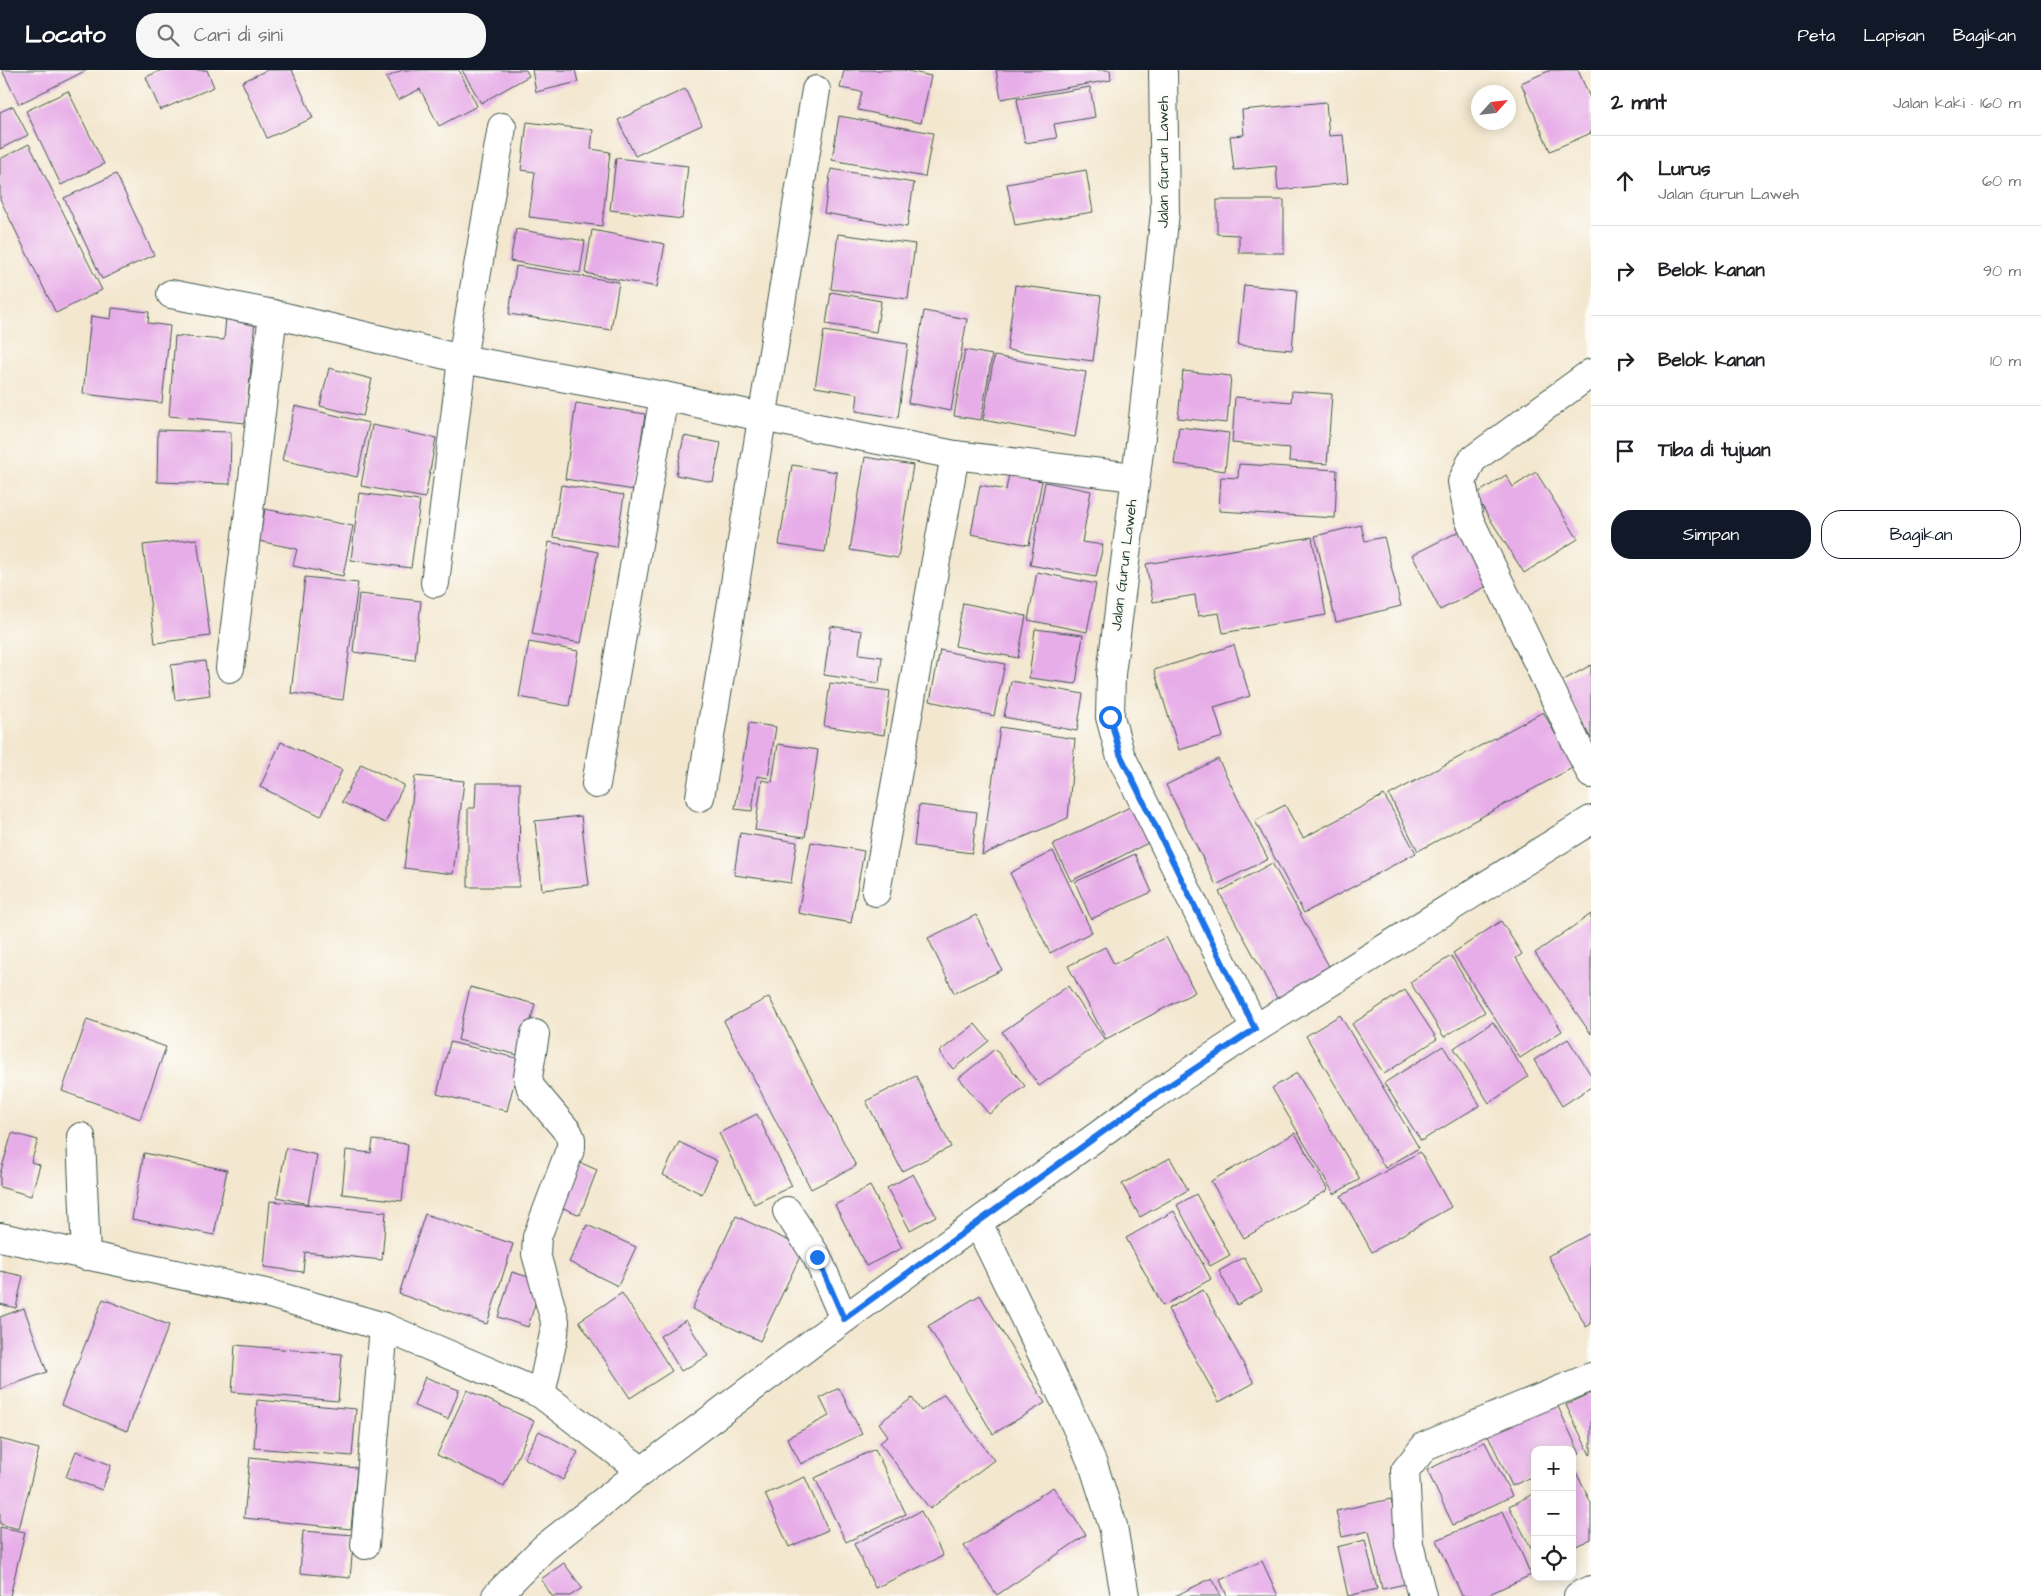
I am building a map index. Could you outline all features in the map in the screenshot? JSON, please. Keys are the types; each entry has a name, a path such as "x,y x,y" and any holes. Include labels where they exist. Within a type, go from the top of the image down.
{"street":[{"name":"Jalan Gurun Laweh","path":"1163,70 1166,212 1142,428 1134,477 1111,674 1110,717 1120,754 1255,1029"},
{"path":"700,797 816,90"},
{"path":"435,583 462,359 502,127"},
{"path":"170,294 273,314 462,359 664,396 954,455 1134,477"},
{"path":"230,668 273,314"},
{"path":"1591,373 1472,460 1462,482 1469,519 1591,774"},
{"path":"596,784 664,396"},
{"path":"876,892 954,455"},
{"path":"496,1596 544,1548 642,1471 844,1319 1147,1100 1255,1029 1591,820"},
{"path":"536,1034 528,1076 531,1088 568,1132 571,1140 571,1147 537,1237 536,1254 555,1322 541,1394"},
{"path":"81,1137 86,1256"},
{"path":"787,1211 817,1257 844,1319"},
{"path":"978,1223 1066,1401 1094,1467 1113,1526 1126,1596"},
{"path":"0,1237 270,1294 384,1327 541,1394 642,1471"},
{"path":"365,1545 384,1327"},
{"path":"1422,1596 1409,1544 1405,1471 1425,1446 1591,1377"}],"building":[{"path":"2,70 87,70 19,104"},
{"path":"162,70 207,70 214,87 160,110 146,77"},
{"path":"267,70 292,70 313,118 267,138 242,82"},
{"path":"402,70 459,70 477,106 439,126 420,89 398,100 386,78"},
{"path":"462,70 526,70 529,76 481,103"},
{"path":"532,70 575,70 578,82 536,92"},
{"path":"844,70 903,70 931,76 921,123 858,110 862,92 840,88"},
{"path":"996,70 1110,70 1111,80 1001,99"},
{"path":"1551,70 1578,70 1591,100 1591,133 1550,151 1521,83"},
{"path":"1090,87 1095,117 1054,124 1057,138 1025,143 1017,99"},
{"path":"685,89 702,125 635,156 618,120"},
{"path":"68,91 104,164 61,185 26,111"},
{"path":"1326,102 1329,136 1343,135 1348,183 1278,190 1276,166 1234,170 1230,136 1244,135 1242,110"},
{"path":"13,106 28,135 0,149 0,112"},
{"path":"839,116 933,133 925,177 832,160"},
{"path":"527,122 593,130 591,149 610,152 602,226 529,217 535,172 521,170"},
{"path":"29,144 102,290 56,313 0,199 0,159"},
{"path":"616,158 688,166 682,219 610,210"},
{"path":"831,169 914,183 907,227 824,213"},
{"path":"1086,170 1093,212 1015,225 1007,184"},
{"path":"116,174 154,255 102,279 64,198"},
{"path":"1217,200 1284,200 1284,253 1239,253 1239,235 1217,234"},
{"path":"516,229 585,241 580,273 510,261"},
{"path":"592,230 665,244 657,287 585,273"},
{"path":"838,234 915,244 908,299 831,289"},
{"path":"516,266 619,282 611,330 509,314"},
{"path":"1015,285 1101,296 1093,361 1007,350"},
{"path":"1244,285 1297,290 1292,350 1238,345"},
{"path":"831,292 881,301 876,332 826,324"},
{"path":"112,308 149,312 148,323 170,326 162,403 83,394 91,316 111,319"},
{"path":"924,311 967,319 951,411 908,403"},
{"path":"226,317 255,319 246,423 169,416 175,336 224,340"},
{"path":"824,331 908,344 898,418 856,411 858,394 815,387"},
{"path":"965,350 992,355 981,420 954,416"},
{"path":"994,356 1086,372 1075,437 983,420"},
{"path":"329,368 372,379 363,416 320,406"},
{"path":"1183,371 1231,376 1227,423 1178,418"},
{"path":"1292,391 1332,394 1327,464 1289,461 1290,448 1232,443 1235,397 1291,402"},
{"path":"576,403 645,414 634,490 565,479"},
{"path":"295,406 369,423 357,477 282,460"},
{"path":"372,425 436,438 425,498 361,486"},
{"path":"1179,427 1229,433 1225,471 1174,464"},
{"path":"158,430 231,432 230,484 157,482"},
{"path":"684,436 721,443 713,482 676,475"},
{"path":"865,457 913,465 898,558 850,550"},
{"path":"1239,464 1337,470 1335,518 1219,511 1221,477 1238,478"},
{"path":"792,465 837,472 825,552 779,545"},
{"path":"1536,472 1578,539 1524,573 1475,495 1506,475 1513,487"},
{"path":"1009,474 1042,481 1029,545 971,534 980,485 1006,490"},
{"path":"1045,482 1091,491 1082,542 1103,545 1096,577 1030,565"},
{"path":"561,485 624,495 616,547 553,537"},
{"path":"359,493 420,501 411,568 351,560"},
{"path":"265,509 353,526 343,576 293,566 297,549 259,541"},
{"path":"1361,525 1365,541 1384,537 1401,606 1336,622 1315,536"},
{"path":"1468,527 1495,582 1440,610 1412,555"},
{"path":"1312,537 1326,615 1223,633 1219,613 1198,616 1195,595 1153,602 1146,564"},
{"path":"197,539 210,636 155,643 143,545"},
{"path":"549,542 598,552 581,643 532,634"},
{"path":"1037,572 1096,584 1087,632 1028,620"},
{"path":"305,577 358,583 343,700 291,693"},
{"path":"359,594 421,601 415,660 353,652"},
{"path":"963,603 1026,616 1018,658 955,646"},
{"path":"831,626 862,631 859,654 882,657 879,683 824,675"},
{"path":"1035,629 1083,635 1076,684 1029,678"},
{"path":"529,642 578,651 569,706 519,697"},
{"path":"1234,645 1250,696 1214,707 1223,737 1179,750 1154,670"},
{"path":"940,650 1005,664 994,716 930,701"},
{"path":"205,661 210,695 175,700 171,665"},
{"path":"1591,665 1591,739 1560,682"},
{"path":"1011,681 1083,694 1077,731 1004,717"},
{"path":"830,683 890,691 884,735 824,726"},
{"path":"1543,712 1574,767 1418,851 1389,795"},
{"path":"749,723 776,727 768,778 757,776 752,811 735,809"},
{"path":"1000,727 1075,739 1068,818 982,855"},
{"path":"281,742 342,770 321,816 260,787"},
{"path":"778,744 818,750 805,837 755,830 762,780 772,782"},
{"path":"1218,759 1268,859 1216,885 1166,785"},
{"path":"361,764 404,785 385,823 342,802"},
{"path":"415,776 464,781 453,874 404,868"},
{"path":"476,783 520,783 519,887 468,887 468,808 475,808"},
{"path":"1384,795 1416,853 1304,913 1255,821 1285,805 1303,838"},
{"path":"919,805 977,812 972,853 914,846"},
{"path":"1130,807 1148,843 1071,881 1053,844"},
{"path":"581,816 589,885 542,890 535,821"},
{"path":"740,833 797,842 791,883 734,875"},
{"path":"811,842 864,851 851,923 798,913"},
{"path":"1053,851 1092,932 1050,953 1010,873"},
{"path":"1135,854 1152,892 1091,919 1075,882"},
{"path":"1272,863 1331,970 1278,1000 1219,892"},
{"path":"1591,914 1591,1034 1535,953"},
{"path":"976,915 1002,970 954,993 928,938"},
{"path":"1501,921 1522,954 1516,958 1562,1031 1520,1058 1453,953"},
{"path":"1166,937 1195,992 1106,1039 1068,966 1105,947 1114,964"},
{"path":"1451,956 1485,1012 1444,1037 1410,982"},
{"path":"1068,986 1105,1040 1039,1086 1002,1032"},
{"path":"470,987 535,1004 522,1056 458,1040"},
{"path":"1405,990 1437,1039 1384,1074 1352,1024"},
{"path":"769,997 856,1166 811,1189 724,1021"},
{"path":"1340,1015 1419,1148 1385,1168 1306,1036"},
{"path":"87,1019 166,1047 140,1119 62,1091"},
{"path":"1493,1022 1528,1077 1489,1103 1454,1048"},
{"path":"975,1024 989,1041 953,1069 939,1052"},
{"path":"1568,1039 1591,1075 1591,1087 1562,1106 1534,1060"},
{"path":"450,1042 520,1059 507,1111 437,1094"},
{"path":"1443,1046 1480,1105 1421,1141 1384,1083"},
{"path":"995,1049 1025,1086 989,1114 959,1078"},
{"path":"1297,1073 1360,1179 1334,1194 1272,1088"},
{"path":"916,1076 951,1147 902,1171 866,1101"},
{"path":"757,1114 792,1186 754,1204 719,1133"},
{"path":"12,1133 38,1140 31,1162 40,1165 31,1196 0,1187 0,1174"},
{"path":"1295,1133 1328,1190 1244,1238 1211,1181"},
{"path":"373,1140 408,1144 402,1201 342,1194 346,1150 371,1153"},
{"path":"679,1142 717,1161 702,1194 663,1175"},
{"path":"286,1148 317,1155 308,1204 277,1197"},
{"path":"1420,1152 1451,1207 1372,1252 1341,1196"},
{"path":"144,1153 227,1170 214,1235 132,1219"},
{"path":"1170,1158 1188,1190 1140,1217 1122,1184"},
{"path":"579,1162 597,1170 580,1215 561,1207"},
{"path":"913,1174 936,1216 910,1230 887,1188"},
{"path":"870,1186 902,1248 866,1266 835,1205"},
{"path":"1196,1194 1230,1255 1210,1266 1177,1205"},
{"path":"270,1201 386,1212 382,1260 305,1252 303,1272 264,1267"},
{"path":"1174,1211 1211,1279 1163,1306 1126,1238"},
{"path":"425,1214 513,1244 487,1324 399,1294"},
{"path":"736,1216 804,1248 760,1341 692,1309"},
{"path":"587,1225 636,1247 618,1286 569,1262"},
{"path":"1591,1233 1591,1324 1586,1327 1548,1256"},
{"path":"1244,1257 1262,1291 1237,1305 1219,1271"},
{"path":"0,1271 23,1276 16,1308 0,1304"},
{"path":"512,1272 542,1281 528,1327 498,1317"},
{"path":"1203,1290 1254,1383 1219,1402 1168,1309"},
{"path":"622,1293 672,1371 630,1398 579,1321"},
{"path":"980,1295 1045,1403 993,1434 928,1326"},
{"path":"103,1299 169,1325 127,1431 61,1405"},
{"path":"24,1308 47,1372 0,1389 0,1317"},
{"path":"686,1320 708,1356 681,1371 660,1336"},
{"path":"235,1345 342,1354 338,1401 232,1392"},
{"path":"425,1377 459,1390 448,1419 414,1406"},
{"path":"839,1388 862,1434 801,1464 787,1438 829,1416 820,1398"},
{"path":"467,1390 534,1421 504,1486 437,1455"},
{"path":"1591,1393 1591,1454 1590,1455 1566,1405"},
{"path":"944,1394 994,1460 930,1509 880,1443 888,1436 879,1423 912,1398 921,1411"},
{"path":"257,1400 356,1409 352,1456 254,1448"},
{"path":"1555,1400 1580,1454 1576,1456 1576,1446 1531,1446 1531,1477 1512,1486 1487,1433"},
{"path":"539,1431 578,1452 563,1480 524,1458"},
{"path":"0,1439 39,1449 19,1529 0,1524"},
{"path":"1485,1442 1512,1496 1453,1525 1427,1470"},
{"path":"875,1449 906,1514 846,1542 815,1478"},
{"path":"76,1451 111,1465 102,1490 66,1477"},
{"path":"250,1457 357,1468 351,1529 244,1518"},
{"path":"1576,1472 1591,1503 1591,1539 1576,1546"},
{"path":"805,1477 828,1530 789,1547 765,1494"},
{"path":"1053,1487 1086,1535 997,1595 964,1546"},
{"path":"1531,1495 1531,1548 1509,1506"},
{"path":"1391,1499 1410,1583 1382,1589 1369,1531 1342,1537 1336,1511"},
{"path":"921,1511 943,1556 875,1588 854,1544"},
{"path":"1503,1511 1531,1575 1485,1596 1462,1596 1437,1540"},
{"path":"0,1527 25,1532 10,1596 0,1596"},
{"path":"303,1531 354,1535 350,1578 300,1573"},
{"path":"1365,1540 1377,1589 1348,1596 1337,1547"},
{"path":"1262,1561 1278,1596 1227,1596 1220,1580"},
{"path":"564,1563 582,1588 570,1596 552,1596 541,1579"},
{"path":"1212,1578 1221,1596 1175,1596"}],"route":[{"path":"817,1257 844,1319 1147,1100 1255,1029 1120,754 1110,717"}]}
